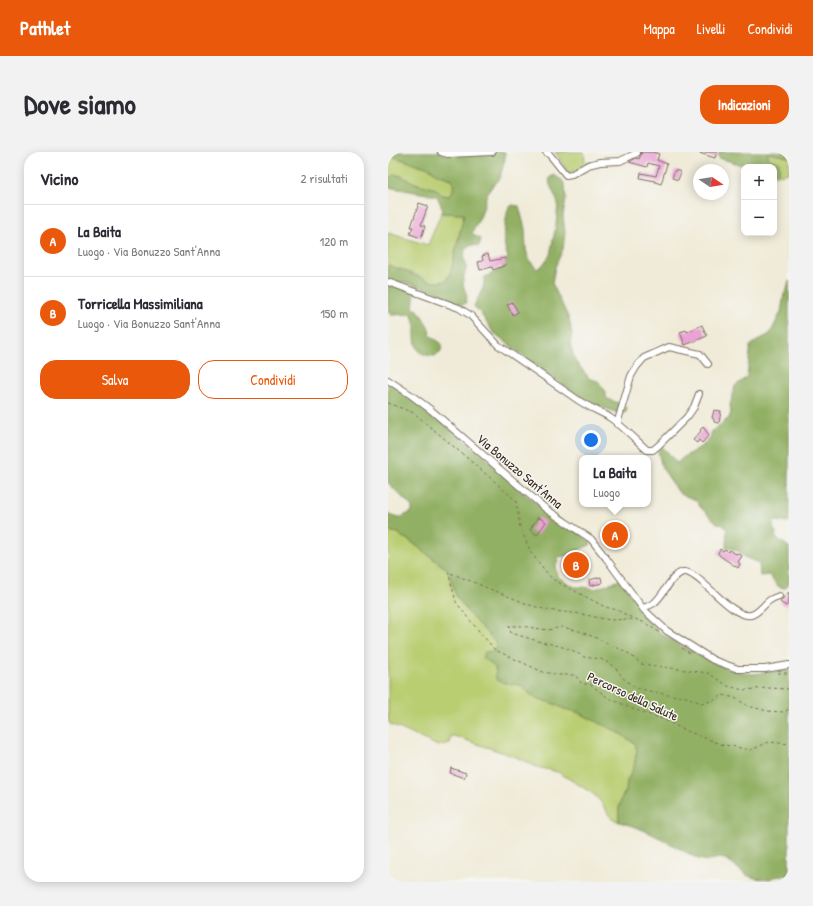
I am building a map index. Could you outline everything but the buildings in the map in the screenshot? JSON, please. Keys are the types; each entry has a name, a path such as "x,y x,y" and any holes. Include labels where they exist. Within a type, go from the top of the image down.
{"street":[{"path":"441,152 448,154 492,152"},
{"path":"546,152 566,175 572,174 588,165 620,161 638,153"},
{"path":"388,282 458,308 470,315 498,345 578,400 617,424 648,450 653,450 687,417 699,394"},
{"path":"617,424 631,376 644,358 669,347 700,354 708,364"},
{"name":"Via Bonuzzo Sant'Anna","path":"388,380 411,394 431,410 546,509 591,539 643,608 667,631 714,660 738,669 765,669 789,665"},
{"path":"643,608 654,603 675,576 681,572 692,574 719,598 738,612 745,615 752,615 770,600 779,596"}],"path":[{"path":"388,403 414,413 516,501 520,527 530,553 552,579 605,607 617,610 635,619"},
{"name":"Percorso della Salute","path":"656,630 635,619 610,620 581,614 547,610 513,599 485,586 448,572 456,602 494,650 543,672 575,675 582,684 590,684 607,697 633,709 666,720 682,729 720,744 751,750 769,742 789,744"},
{"name":"Percorso della Salute","path":"789,689 768,688 744,690 728,686 708,673 641,664 628,654 599,639 579,631 562,627 548,630 521,626 509,626 511,633 572,650 584,657 601,660 614,666 624,679 636,688 668,695 687,697 701,703 713,701 723,695 735,698 748,706 767,711 784,712 789,709"},
{"path":"786,882 789,879"}],"green space":[{"path":"388,152 505,152 505,159 499,180 493,185 487,194 481,215 472,233 481,239 479,246 472,245 465,249 464,260 466,262 466,267 463,282 467,298 465,304 447,301 437,292 404,282 398,283 415,292 413,308 418,310 428,326 431,336 442,344 441,351 435,356 423,354 417,348 412,314 391,315 388,312 388,265 428,280 436,282 445,281 451,271 464,214 441,213 443,210 437,196 388,187 388,179 394,175 399,175 415,183 436,189 442,195 450,196 454,188 452,179 437,174 429,168 388,155"},
{"path":"555,152 584,152 585,162 577,170 566,172 565,167"},
{"path":"719,152 789,152 789,157 767,153 769,159 779,162 779,172 777,174 777,164 741,165 719,158"},
{"path":"767,153 789,157 789,173 777,175 779,172 777,164 774,164 772,160 769,159"},
{"path":"388,155 429,168 437,174 452,179 452,194 450,196 442,195 436,189 394,175 388,179"},
{"path":"554,175 562,180 565,186 566,199 563,216 565,232 563,249 555,267 552,283 569,319 572,334 570,344 575,361 590,379 598,381 606,392 606,398 627,408 626,412 621,414 590,403 535,365 493,332 474,306 483,288 485,277 502,269 508,257 504,233 508,209 512,205 519,206 525,229 526,250 529,260 537,269 542,266 550,255 556,225 558,203 550,185 549,178"},
{"path":"441,213 464,214 451,271 445,281 436,282 428,280 388,265 388,233 428,245"},
{"path":"789,281 789,522 774,521 773,528 776,533 775,537 789,547 789,583 785,588 779,587 769,575 760,576 759,563 744,557 736,550 726,547 727,531 724,525 718,524 701,508 696,500 680,494 662,468 658,451 662,447 677,463 702,446 710,439 712,431 729,418 731,412 730,405 735,386 747,377 750,346 770,334 781,312 784,294 787,290"},
{"path":"388,382 401,389 484,456 523,493 591,542 590,545 558,557 558,562 555,567 558,577 575,587 595,589 617,581 620,578 647,618 660,633 685,648 728,669 740,672 752,674 789,670 789,875 770,879 751,877 724,859 698,859 644,830 619,822 619,808 622,797 626,791 627,781 634,767 637,750 635,744 618,732 575,711 564,709 555,704 535,698 520,685 505,683 497,680 495,676 495,667 482,658 485,652 495,651 496,643 470,615 456,596 448,570 409,540 402,537 399,533 388,531 388,513 399,518 412,512 412,507 388,483"},
{"path":"388,531 399,533 402,537 409,540 448,570 456,596 470,615 496,643 495,651 489,651 496,671 505,683 520,685 535,698 555,704 564,709 575,711 618,732 635,744 637,750 634,767 627,781 626,791 622,797 619,808 619,822 611,818 601,802 592,793 558,772 537,767 516,757 454,736 451,736 450,743 438,746 390,724 388,720"}],"place":[{"name":"La Baita","path":"615,535"},
{"name":"Torricella Massimiliana","path":"576,565"}]}
